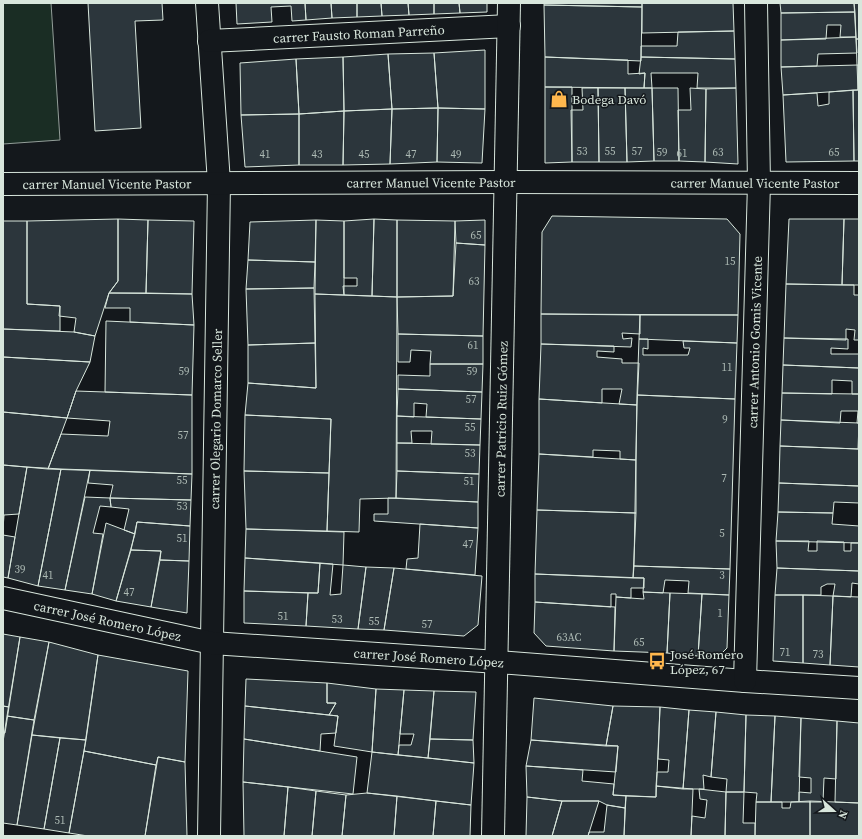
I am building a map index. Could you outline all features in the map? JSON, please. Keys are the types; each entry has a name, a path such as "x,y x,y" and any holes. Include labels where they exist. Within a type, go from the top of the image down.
{"street":[{"name":"carrer Olegario Domarco Seller","path":"207,3 219,183 208,836"},
{"name":"carrer Patricio Ruiz Gómez","path":"493,836 498,662 509,3"},
{"name":"carrer Antonio Gomis Vicente","path":"745,681 759,183 756,3"},
{"name":"carrer Fausto Roman Parreño","path":"209,40 509,26"},
{"name":"carrer Manuel Vicente Pastor","path":"3,184 506,182 859,183"},
{"name":"carrer José Romero López","path":"3,598 212,643 859,688"}],"green space":[{"path":"3,3 51,3 60,140 3,144"}],"building":[{"path":"88,3 162,3 163,20 135,21 141,128 95,131"},
{"path":"236,3 305,3 306,20 292,21 291,6 271,7 272,22 237,24"},
{"path":"305,3 331,3 332,18 306,20"},
{"path":"331,3 357,3 357,17 332,18"},
{"path":"357,3 381,3 382,16 357,17"},
{"path":"381,3 408,3 409,15 382,16"},
{"path":"408,3 434,3 434,14 409,15"},
{"path":"434,3 459,3 460,13 434,14"},
{"path":"459,3 487,3 487,12 460,13"},
{"path":"544,3 642,3 642,7 544,5"},
{"path":"642,3 733,3 734,31 642,33"},
{"path":"780,3 854,3 855,12 781,13"},
{"path":"854,3 859,3 859,39 856,39"},
{"path":"544,5 642,7 641,61 545,57"},
{"path":"855,12 856,37 840,37 841,25 827,25 826,39 781,40 781,13"},
{"path":"734,31 735,59 641,57 641,46 677,46 678,32"},
{"path":"856,37 857,53 818,54 817,66 781,67 781,40"},
{"path":"856,39 859,39 859,90 858,90"},
{"path":"485,50 485,109 438,108 434,53"},
{"path":"434,53 438,108 392,109 388,54"},
{"path":"388,54 392,109 344,111 343,57"},
{"path":"343,57 344,111 299,114 296,59"},
{"path":"545,57 628,60 628,74 645,73 644,88 545,87"},
{"path":"641,57 735,59 736,88 697,88 698,73 651,73 652,88 644,88 645,73 639,74"},
{"path":"296,59 299,114 241,115 240,63"},
{"path":"858,65 858,90 783,95 781,67"},
{"path":"545,87 572,87 572,162 545,163"},
{"path":"582,88 598,88 599,162 572,162 571,110 583,110"},
{"path":"598,88 625,88 627,162 599,162"},
{"path":"625,88 652,88 654,161 627,162"},
{"path":"652,88 678,88 679,161 654,161"},
{"path":"690,88 706,89 705,162 679,161 678,110 691,110"},
{"path":"736,88 738,164 705,162 706,89"},
{"path":"853,90 859,90 859,161 854,161"},
{"path":"853,90 854,161 786,162 783,95 817,93 818,106 829,104 829,92"},
{"path":"438,108 485,109 482,163 437,162"},
{"path":"438,108 437,162 390,164 392,109"},
{"path":"392,109 390,164 343,165 344,111"},
{"path":"344,111 343,165 299,165 299,114"},
{"path":"299,114 299,165 245,167 241,115"},
{"path":"552,216 727,219 740,234 738,315 541,314 542,232"},
{"path":"118,219 148,220 146,293 109,293 118,281"},
{"path":"118,219 118,281 109,293 95,336 74,332 76,318 59,316 60,306 27,304 27,221"},
{"path":"374,219 372,296 344,295 343,286 357,286 357,278 344,278 344,221"},
{"path":"374,219 397,220 397,297 372,296"},
{"path":"789,219 844,219 842,285 786,284"},
{"path":"844,219 859,219 859,285 842,285"},
{"path":"148,220 194,221 192,294 146,293"},
{"path":"316,220 315,262 248,260 250,222"},
{"path":"316,220 344,221 344,295 315,294"},
{"path":"397,220 455,221 453,296 397,297"},
{"path":"485,220 485,245 456,243 455,221"},
{"path":"3,221 27,221 27,304 60,306 60,331 3,329"},
{"path":"456,243 485,245 483,336 398,334 397,297 453,296"},
{"path":"248,260 315,262 314,288 246,289"},
{"path":"786,284 854,285 854,295 859,295 859,340 854,340 855,330 846,329 846,340 784,338"},
{"path":"314,288 315,343 248,345 246,289"},
{"path":"109,293 192,294 194,325 130,322 130,308 105,308"},
{"path":"315,294 397,297 396,498 360,499 359,532 327,531 331,419 245,415 248,383 316,388"},
{"path":"541,314 640,315 640,334 622,333 623,339 632,338 631,347 541,344"},
{"path":"640,315 738,315 737,343 639,339"},
{"path":"106,321 194,325 192,395 105,392"},
{"path":"3,329 74,332 95,336 90,362 3,357"},
{"path":"398,334 483,336 483,364 430,364 431,351 411,350 410,362 398,362"},
{"path":"784,338 848,339 848,349 831,348 831,354 859,354 859,368 783,365"},
{"path":"639,339 648,339 648,349 643,348 643,355 688,355 690,348 684,348 683,341 737,343 735,399 637,395"},
{"path":"315,343 316,388 248,383 248,345"},
{"path":"541,344 614,346 614,352 597,351 597,357 622,359 622,363 639,363 637,405 619,404 622,389 602,389 602,403 539,399"},
{"path":"3,357 90,362 76,391 67,418 3,412"},
{"path":"430,364 483,364 482,392 398,389 398,375 430,376"},
{"path":"783,365 859,368 859,394 852,394 852,381 832,380 832,394 782,393"},
{"path":"398,389 482,392 481,419 426,417 427,404 414,403 414,417 397,416"},
{"path":"76,391 192,395 192,474 48,469 61,434 108,436 110,421 67,418"},
{"path":"782,393 859,394 859,423 857,423 858,411 841,411 840,423 781,420"},
{"path":"637,395 735,399 730,569 634,566"},
{"path":"539,399 637,405 636,460 620,459 620,451 593,450 593,457 539,454"},
{"path":"3,412 67,418 48,469 3,465"},
{"path":"245,415 331,419 329,473 244,471"},
{"path":"397,416 481,419 480,445 431,444 432,431 411,431 412,443 397,443"},
{"path":"781,420 859,423 858,449 780,446"},
{"path":"397,443 480,445 479,474 397,471"},
{"path":"780,446 859,449 859,486 779,483"},
{"path":"539,454 636,460 636,513 537,510"},
{"path":"3,465 27,467 19,514 4,515 3,529"},
{"path":"27,467 61,469 38,586 8,578"},
{"path":"61,469 90,470 65,590 38,586"},
{"path":"90,470 192,474 191,500 110,498 113,485 88,483"},
{"path":"244,471 329,473 327,531 246,529"},
{"path":"397,471 479,474 478,502 396,498"},
{"path":"779,483 859,486 859,503 834,502 833,513 778,512"},
{"path":"85,497 110,498 111,507 100,506 93,533 103,534 92,594 65,590"},
{"path":"110,498 191,500 190,526 137,522 135,534 124,530 129,509 111,507"},
{"path":"388,498 478,502 478,528 374,521 374,514 388,514"},
{"path":"537,510 636,513 633,578 535,574"},
{"path":"778,512 833,513 832,524 859,526 859,543 776,541"},
{"path":"137,522 190,526 189,561 160,560 161,551 131,550"},
{"path":"106,523 135,534 116,601 92,594"},
{"path":"420,524 478,528 475,575 406,569 407,559 418,558"},
{"path":"246,529 344,532 343,565 245,558"},
{"path":"3,535 15,537 8,578 3,577"},
{"path":"776,541 809,541 808,551 817,551 817,541 844,542 844,551 851,551 851,543 859,543 859,571 777,568"},
{"path":"131,550 161,551 151,607 116,601"},
{"path":"245,558 320,563 318,593 244,591"},
{"path":"160,560 189,561 187,613 151,607"},
{"path":"320,563 333,564 330,595 341,594 343,565 366,567 358,629 306,626 308,593 318,593"},
{"path":"634,566 730,569 729,595 688,593 689,581 665,580 663,593 643,592 644,578 633,578"},
{"path":"366,567 394,568 384,630 358,629"},
{"path":"394,568 482,576 478,625 464,636 384,630"},
{"path":"777,568 859,571 859,584 852,583 851,597 833,596 835,584 827,584 821,587 821,595 775,595"},
{"path":"535,574 644,578 644,588 631,588 631,598 616,597 616,594 611,594 611,607 535,602"},
{"path":"244,591 308,593 306,626 244,623"},
{"path":"643,592 670,593 667,653 614,651 616,597 644,599"},
{"path":"670,593 702,594 698,656 667,653"},
{"path":"702,594 729,595 727,648 718,657 698,656"},
{"path":"775,595 803,595 803,663 773,661"},
{"path":"803,595 833,596 830,665 803,663"},
{"path":"833,596 859,597 859,667 830,665"},
{"path":"535,602 615,607 614,651 546,646 534,633"},
{"path":"3,634 20,637 9,707 3,706"},
{"path":"20,637 49,642 34,720 7,716"},
{"path":"49,642 98,655 86,740 32,735"},
{"path":"98,655 188,671 185,762 158,757 156,765 84,751"},
{"path":"246,679 327,683 327,703 336,703 329,715 245,706"},
{"path":"327,683 376,689 372,752 334,746 338,716 329,715 336,703 327,703"},
{"path":"376,689 404,690 398,755 372,752"},
{"path":"404,690 434,691 428,758 398,755 399,745 411,745 414,734 400,734"},
{"path":"434,691 476,692 473,740 430,739"},
{"path":"534,698 613,706 606,746 531,740"},
{"path":"3,706 9,707 5,733 3,733"},
{"path":"245,706 338,716 336,733 321,734 320,751 244,739"},
{"path":"613,706 660,707 656,797 613,795 618,746 606,746"},
{"path":"660,707 689,710 683,789 656,786 657,772 668,772 669,760 658,759"},
{"path":"689,710 716,712 711,777 703,775 704,789 683,789"},
{"path":"716,712 746,715 744,792 726,792 727,779 711,777"},
{"path":"746,715 775,716 771,802 756,802 757,793 744,792"},
{"path":"7,716 34,720 17,825 3,823 3,742"},
{"path":"775,716 801,718 799,802 771,802"},
{"path":"801,718 837,721 836,779 824,778 823,802 799,802 799,792 811,793 811,778 799,777"},
{"path":"837,721 859,723 859,803 835,802"},
{"path":"32,735 60,738 44,829 17,825"},
{"path":"60,738 86,740 69,833 44,829"},
{"path":"244,739 357,757 353,794 243,782"},
{"path":"430,739 473,740 474,763 428,758"},
{"path":"531,740 618,746 616,772 526,766"},
{"path":"84,751 156,765 145,836 88,836 69,833"},
{"path":"372,752 474,763 471,805 367,793"},
{"path":"158,757 185,762 187,836 145,836"},
{"path":"526,766 583,770 582,781 614,784 613,795 626,796 625,808 607,805 599,801 562,801 527,797"},
{"path":"243,782 288,787 284,836 244,836"},
{"path":"656,786 693,789 691,836 624,836 626,796 656,797"},
{"path":"288,787 316,791 312,836 284,836"},
{"path":"699,789 726,792 725,836 691,836 692,816 705,818 707,800 700,799"},
{"path":"316,791 346,795 342,836 312,836"},
{"path":"726,792 744,792 743,823 755,823 755,836 725,836"},
{"path":"367,793 397,796 394,836 342,836 346,795"},
{"path":"397,796 436,801 433,836 394,836"},
{"path":"527,797 562,801 552,836 526,836"},
{"path":"436,801 471,805 470,836 433,836"},
{"path":"562,801 599,801 588,836 552,836"},
{"path":"810,801 810,836 755,836 756,802 782,802 782,808 790,808 791,802"},
{"path":"810,801 859,803 859,836 810,836"},
{"path":"607,805 625,808 624,836 588,836 589,832 604,832"}],"place":[{"name":"Bodega Davó","path":"559,99"},
{"name":"José Romero López, 67","path":"657,661"}]}
